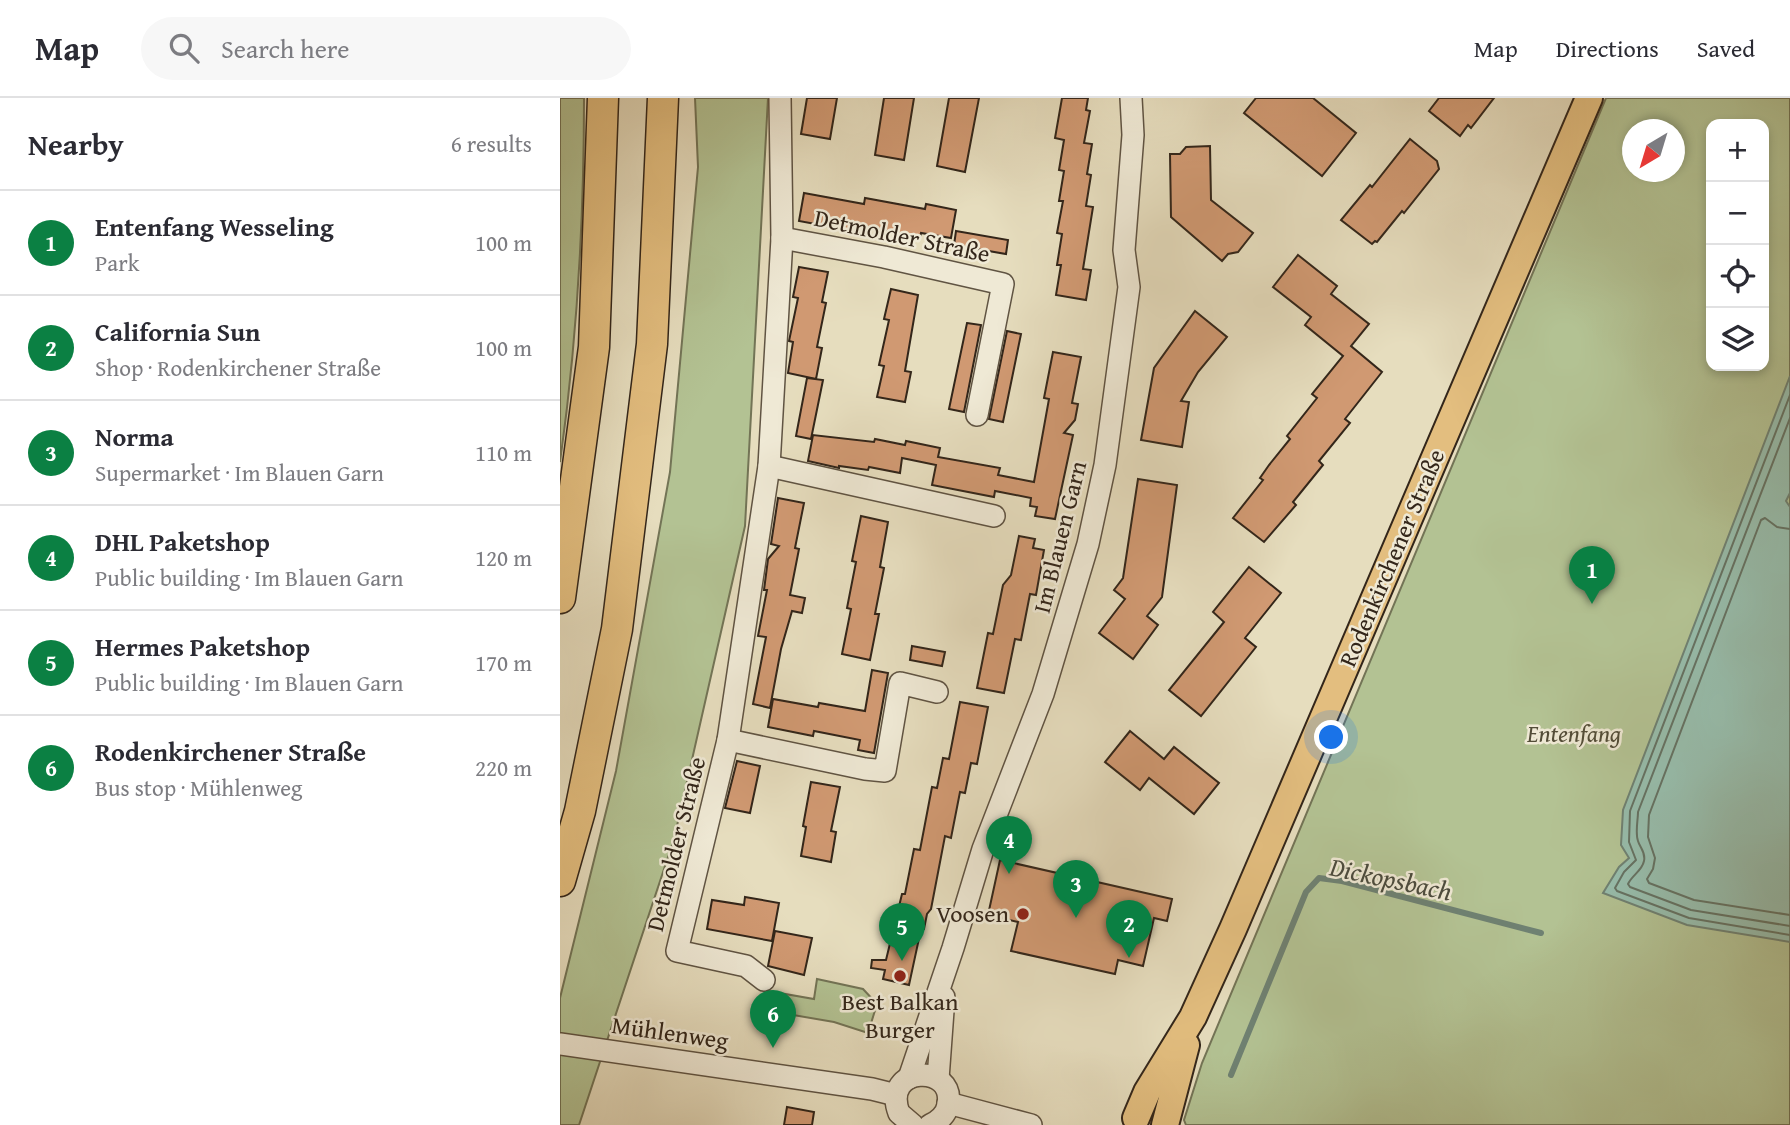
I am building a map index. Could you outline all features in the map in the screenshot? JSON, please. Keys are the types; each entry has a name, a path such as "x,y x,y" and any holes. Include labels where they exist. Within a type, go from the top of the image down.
{"highway":[{"path":"560,598 594,347 603,98"},
{"path":"560,881 580,811 617,629 652,344 663,98"}],"main road":[{"name":"Rodenkirchener Straße","path":"1136,1123 1147,1092 1193,1017 1281,818 1588,98"},
{"name":"Rodenkirchener Straße","path":"1165,1125 1193,1017"}],"street":[{"name":"Detmolder Straße","path":"764,980 746,966 677,951 728,740 769,466 782,238 780,98"},
{"name":"Im Blauen Garn","path":"909,1077 946,970 983,849 1052,669 1091,531 1105,465 1129,287 1124,250 1133,135 1131,98"},
{"name":"Detmolder Straße","path":"782,238 884,257 1003,284 977,415"},
{"path":"769,466 994,516"},
{"name":"Detmolder Straße","path":"728,740 885,771 900,683 937,692"},
{"name":"Im Blauen Garn","path":"938,1079 946,970"},
{"name":"Mühlenweg","path":"560,1044 873,1089 896,1095"},
{"path":"927,1074 938,1079 947,1091 948,1103 944,1115 920,1124 899,1113 896,1095 909,1077 927,1074"},
{"path":"948,1103 1031,1125"}],"green space":[{"path":"560,98 584,98 578,280 560,462"},
{"path":"695,98 768,98 745,526 674,839 579,1125 560,1125 560,998 616,771 670,472 698,167"},
{"name":"Entenfang","path":"1606,98 1790,98 1790,1125 1186,1125 1184,1120 1202,1063"},
{"path":"817,979 863,989 877,1004 868,1033 834,1022 764,1010 768,991 814,999"}],"water":[{"path":"1790,376 1790,493 1786,501 1790,507 1790,942 1687,925 1603,893 1619,867 1629,858 1621,845 1623,810"}],"building":[{"path":"807,98 837,98 830,139 801,134"},
{"path":"884,98 914,98 904,160 875,155"},
{"path":"949,98 979,98 965,172 937,166"},
{"path":"1062,98 1088,98 1086,110 1090,111 1084,143 1092,144 1086,206 1093,207 1083,269 1091,270 1086,300 1056,295 1062,234 1057,233 1063,201 1059,201 1064,171 1059,170 1064,140 1055,138"},
{"path":"1256,98 1313,98 1356,133 1322,176 1244,113"},
{"path":"1439,98 1494,98 1471,128 1468,125 1460,136 1429,111"},
{"path":"1410,139 1437,161 1439,169 1404,213 1402,211 1377,242 1372,244 1341,220 1370,185 1372,187"},
{"path":"1210,146 1211,200 1253,233 1238,252 1228,254 1222,261 1171,217 1170,154 1180,154 1186,147"},
{"path":"804,193 864,204 865,198 925,209 926,204 956,210 951,238 921,233 920,237 860,226 859,232 799,221"},
{"path":"956,231 1008,240 1006,254 954,245"},
{"path":"1298,255 1337,286 1331,294 1369,324 1351,346 1382,372 1345,419 1350,423 1319,461 1323,465 1293,502 1296,505 1264,542 1233,518 1290,439 1287,436 1317,398 1312,394 1343,356 1305,325 1311,317 1273,287"},
{"path":"799,267 828,272 822,302 826,303 817,347 822,348 816,379 788,373 793,342 789,341 798,298 793,297"},
{"path":"891,289 918,295 905,371 911,372 905,402 877,397 884,366 879,365 889,320 884,319"},
{"path":"1195,311 1227,337 1198,372 1181,401 1189,402 1182,447 1141,440 1154,368"},
{"path":"967,323 981,325 964,412 949,409"},
{"path":"1007,331 1021,334 1003,422 989,419"},
{"path":"1053,352 1081,357 1072,403 1078,404 1075,420 1064,433 1073,435 1055,519 1035,516 1037,507 1030,506 1031,498 995,491 994,497 932,485 936,465 902,458 900,473 869,467 868,470 839,468 808,461 813,435 874,442 875,439 905,445 906,441 940,448 938,457 1000,468 998,475 1034,482 1049,399 1044,398"},
{"path":"807,378 823,380 811,439 796,436"},
{"path":"1138,479 1177,485 1162,597 1147,616 1158,625 1133,659 1099,633 1125,599 1114,590 1123,578"},
{"path":"778,498 804,503 795,548 799,549 790,595 805,598 802,613 792,611 781,649 770,708 753,704 766,637 758,636 767,590 764,590 768,559 779,546 771,544"},
{"path":"861,516 888,522 880,567 884,568 875,614 879,614 870,660 842,654 851,609 847,608 856,562 852,561"},
{"path":"1019,536 1035,539 1033,548 1044,550 1036,595 1030,594 1021,640 1015,639 1004,693 977,688 988,633 993,634 1003,585 1011,575"},
{"path":"1249,567 1281,593 1245,638 1256,647 1201,716 1169,690 1224,622 1213,612"},
{"path":"912,646 945,652 942,666 910,660"},
{"path":"872,670 888,673 874,753 858,750 860,740 814,731 813,736 768,727 773,699 818,707 819,703 865,711"},
{"path":"960,702 988,707 977,764 971,763 965,793 960,792 951,838 945,836 931,909 927,914 924,929 921,929 909,985 883,979 885,970 871,968 872,960 886,960 902,894 905,894 914,849 920,850 932,787 937,788 943,758 949,759"},
{"path":"1130,731 1164,759 1174,747 1219,783 1194,814 1149,778 1140,790 1105,762"},
{"path":"737,761 760,766 750,813 725,808"},
{"path":"811,782 840,787 831,831 836,832 831,862 801,856"},
{"path":"1000,860 1172,899 1167,921 1154,918 1143,966 1118,960 1115,974 1011,951 1018,922 988,915"},
{"path":"745,897 779,903 772,941 707,929 712,900 744,905"},
{"path":"775,931 812,938 804,975 768,966"},
{"path":"787,1107 814,1112 812,1125 784,1125"}],"waterway":[{"name":"Dickopsbach","path":"1231,1075 1306,892 1319,878 1342,881 1541,933"}],"place":[{"name":"Entenfang Wesseling","path":"1592,604"},
{"name":"DHL Paketshop","path":"1009,874"},
{"name":"Voosen","path":"1023,914"},
{"name":"Norma","path":"1076,918"},
{"name":"California Sun","path":"1129,958"},
{"name":"Hermes Paketshop","path":"902,961"},
{"name":"Best Balkan Burger","path":"900,976"},
{"name":"Rodenkirchener Straße","path":"773,1048"}]}
